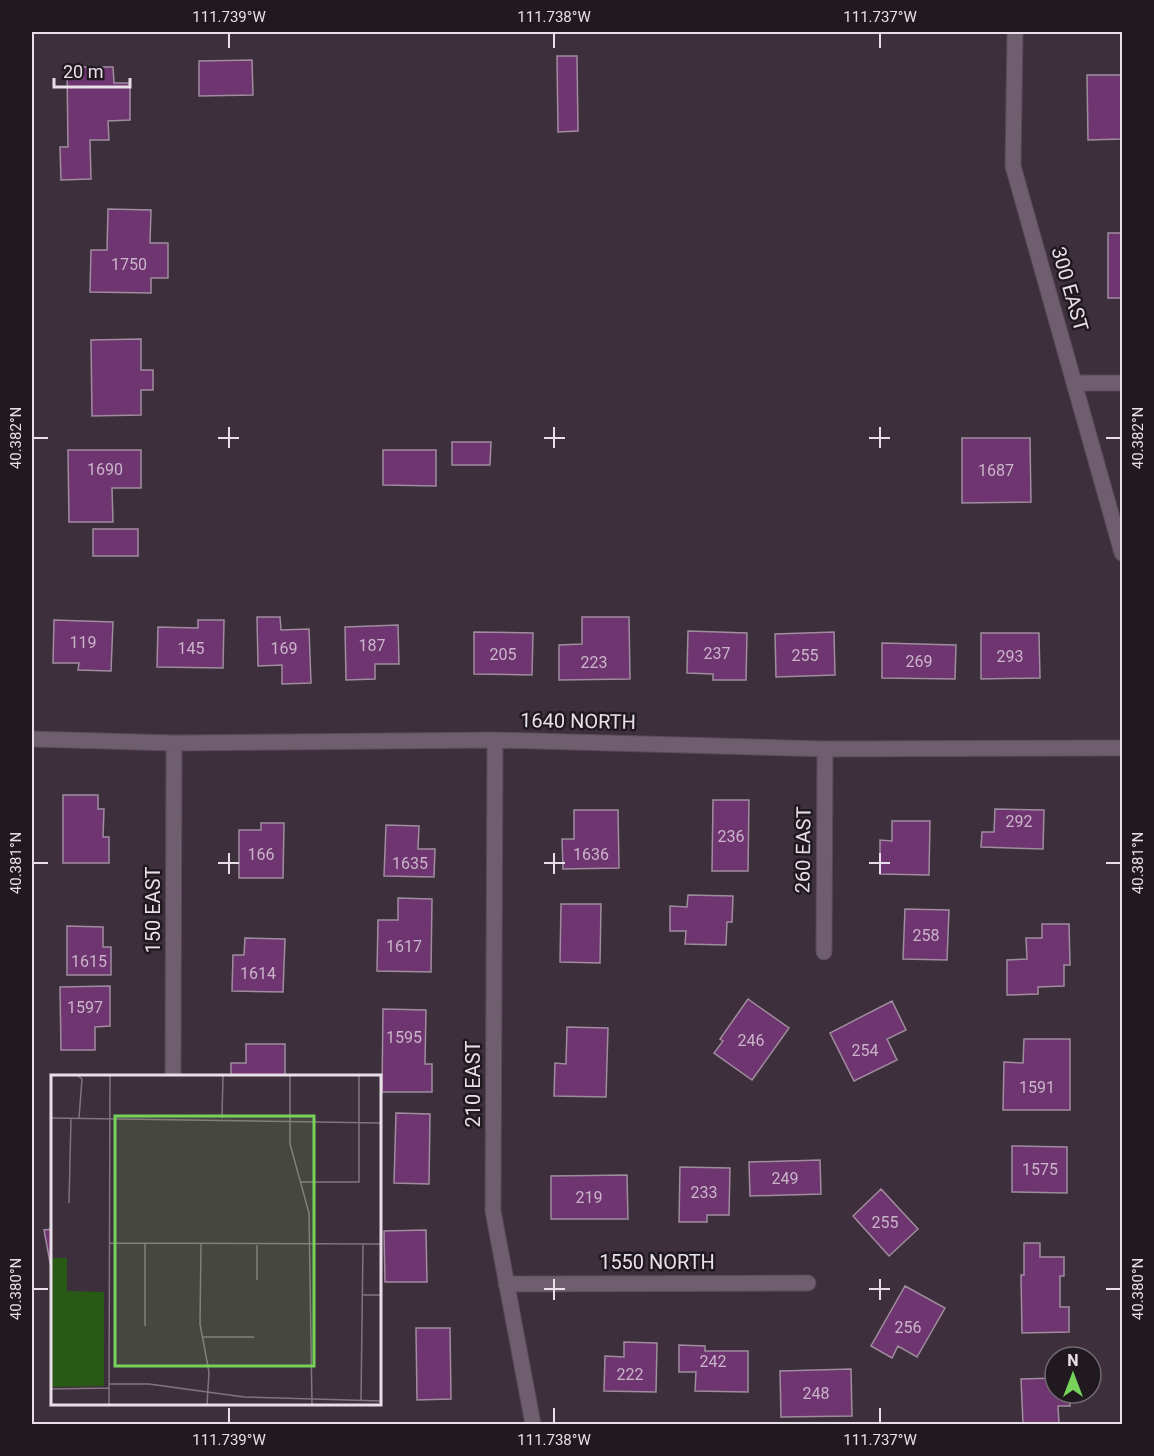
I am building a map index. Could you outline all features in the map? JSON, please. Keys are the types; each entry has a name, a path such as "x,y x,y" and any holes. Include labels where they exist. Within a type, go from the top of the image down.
{"street":[{"name":"300 EAST","path":"1014,32 1013,166 1122,553"},
{"path":"1074,383 1122,383"},
{"name":"1640 NORTH","path":"32,739 174,743 495,740 825,748 1122,748"},
{"name":"210 EAST","path":"495,740 493,1211 534,1425"},
{"name":"150 EAST","path":"173,1075 174,743"},
{"name":"260 EAST","path":"824,952 825,748"},
{"name":"1550 NORTH","path":"506,1284 808,1283"}],"building":[{"path":"557,56 577,56 578,131 558,132"},
{"path":"252,60 253,95 199,96 199,61"},
{"path":"67,67 113,67 114,83 130,83 130,120 108,121 109,140 90,140 91,179 61,180 60,147 68,147"},
{"path":"1087,75 1122,75 1122,139 1088,140"},
{"path":"108,209 151,210 150,243 168,243 168,278 151,278 151,293 90,292 91,250 107,250"},
{"path":"1108,233 1122,233 1122,298 1108,298"},
{"path":"141,339 141,370 153,370 153,390 141,390 141,415 92,416 91,340"},
{"path":"962,438 1030,438 1031,502 962,503"},
{"path":"452,442 491,442 490,465 452,465"},
{"path":"68,450 141,450 141,488 112,488 113,522 69,522"},
{"path":"383,450 436,450 436,486 383,485"},
{"path":"93,529 138,529 138,556 93,556"},
{"path":"257,617 280,617 281,630 309,629 311,683 282,684 282,665 258,666"},
{"path":"582,617 629,617 630,679 559,680 559,645 582,644"},
{"path":"54,620 113,622 111,671 78,670 79,663 53,663"},
{"path":"198,620 224,620 223,668 157,667 158,627 198,628"},
{"path":"398,625 399,664 375,664 375,679 346,680 345,627"},
{"path":"688,631 747,633 746,680 713,680 713,674 687,673"},
{"path":"474,632 533,633 532,675 474,674"},
{"path":"834,632 835,675 776,677 775,634"},
{"path":"981,633 1039,633 1040,678 981,679"},
{"path":"882,643 956,645 955,679 882,678"},
{"path":"63,795 98,795 98,809 104,809 103,837 109,837 109,863 63,863"},
{"path":"713,800 749,800 748,871 712,871"},
{"path":"995,809 1044,810 1043,849 981,847 982,832 994,832"},
{"path":"574,810 618,810 619,868 563,869 562,839 574,839"},
{"path":"892,821 930,821 929,875 880,874 880,840 892,841"},
{"path":"261,823 284,823 283,878 239,878 239,830 261,830"},
{"path":"386,825 419,826 418,849 435,849 434,877 384,876"},
{"path":"688,895 733,896 732,922 727,922 726,945 685,944 686,931 670,931 670,906 687,907"},
{"path":"398,898 432,899 431,972 377,971 378,920 398,920"},
{"path":"561,904 601,904 600,963 560,962"},
{"path":"905,909 949,910 947,960 903,959"},
{"path":"1042,924 1069,924 1070,965 1064,965 1064,986 1038,987 1038,994 1007,995 1007,960 1027,959 1026,938 1042,938"},
{"path":"67,926 103,927 103,947 111,947 111,975 67,975"},
{"path":"245,938 285,939 283,992 232,991 233,955 244,955"},
{"path":"110,986 110,1026 95,1027 95,1050 61,1050 60,987"},
{"path":"748,999 789,1028 752,1080 714,1053 723,1041 720,1039"},
{"path":"892,1001 906,1030 887,1039 897,1060 854,1081 830,1033"},
{"path":"383,1009 426,1010 425,1064 432,1064 432,1092 382,1092"},
{"path":"567,1027 608,1028 606,1097 554,1096 555,1063 566,1064"},
{"path":"1024,1039 1070,1039 1070,1110 1003,1110 1004,1062 1023,1063"},
{"path":"246,1044 285,1044 285,1075 231,1075 231,1063 246,1063"},
{"path":"396,1113 430,1114 429,1184 394,1183"},
{"path":"1012,1146 1067,1147 1067,1193 1012,1192"},
{"path":"820,1160 821,1194 750,1196 749,1162"},
{"path":"680,1167 730,1168 729,1215 707,1215 707,1222 679,1222"},
{"path":"627,1175 628,1219 551,1219 551,1176"},
{"path":"881,1189 918,1229 889,1256 853,1216"},
{"path":"51,1229 51,1268 44,1230"},
{"path":"426,1230 427,1282 385,1282 384,1231"},
{"path":"1024,1243 1040,1243 1040,1257 1064,1257 1064,1276 1060,1276 1060,1307 1069,1307 1069,1332 1022,1333 1021,1275 1024,1275"},
{"path":"905,1286 945,1308 917,1357 898,1346 892,1358 871,1346"},
{"path":"416,1328 450,1328 451,1399 417,1400"},
{"path":"624,1342 657,1343 656,1392 604,1391 605,1356 624,1357"},
{"path":"679,1345 705,1346 705,1351 748,1351 748,1392 695,1391 696,1372 679,1372"},
{"path":"851,1369 852,1416 781,1417 780,1371"},
{"path":"1043,1378 1043,1405 1070,1405 1058,1406 1059,1424 1023,1424 1021,1379"}]}
